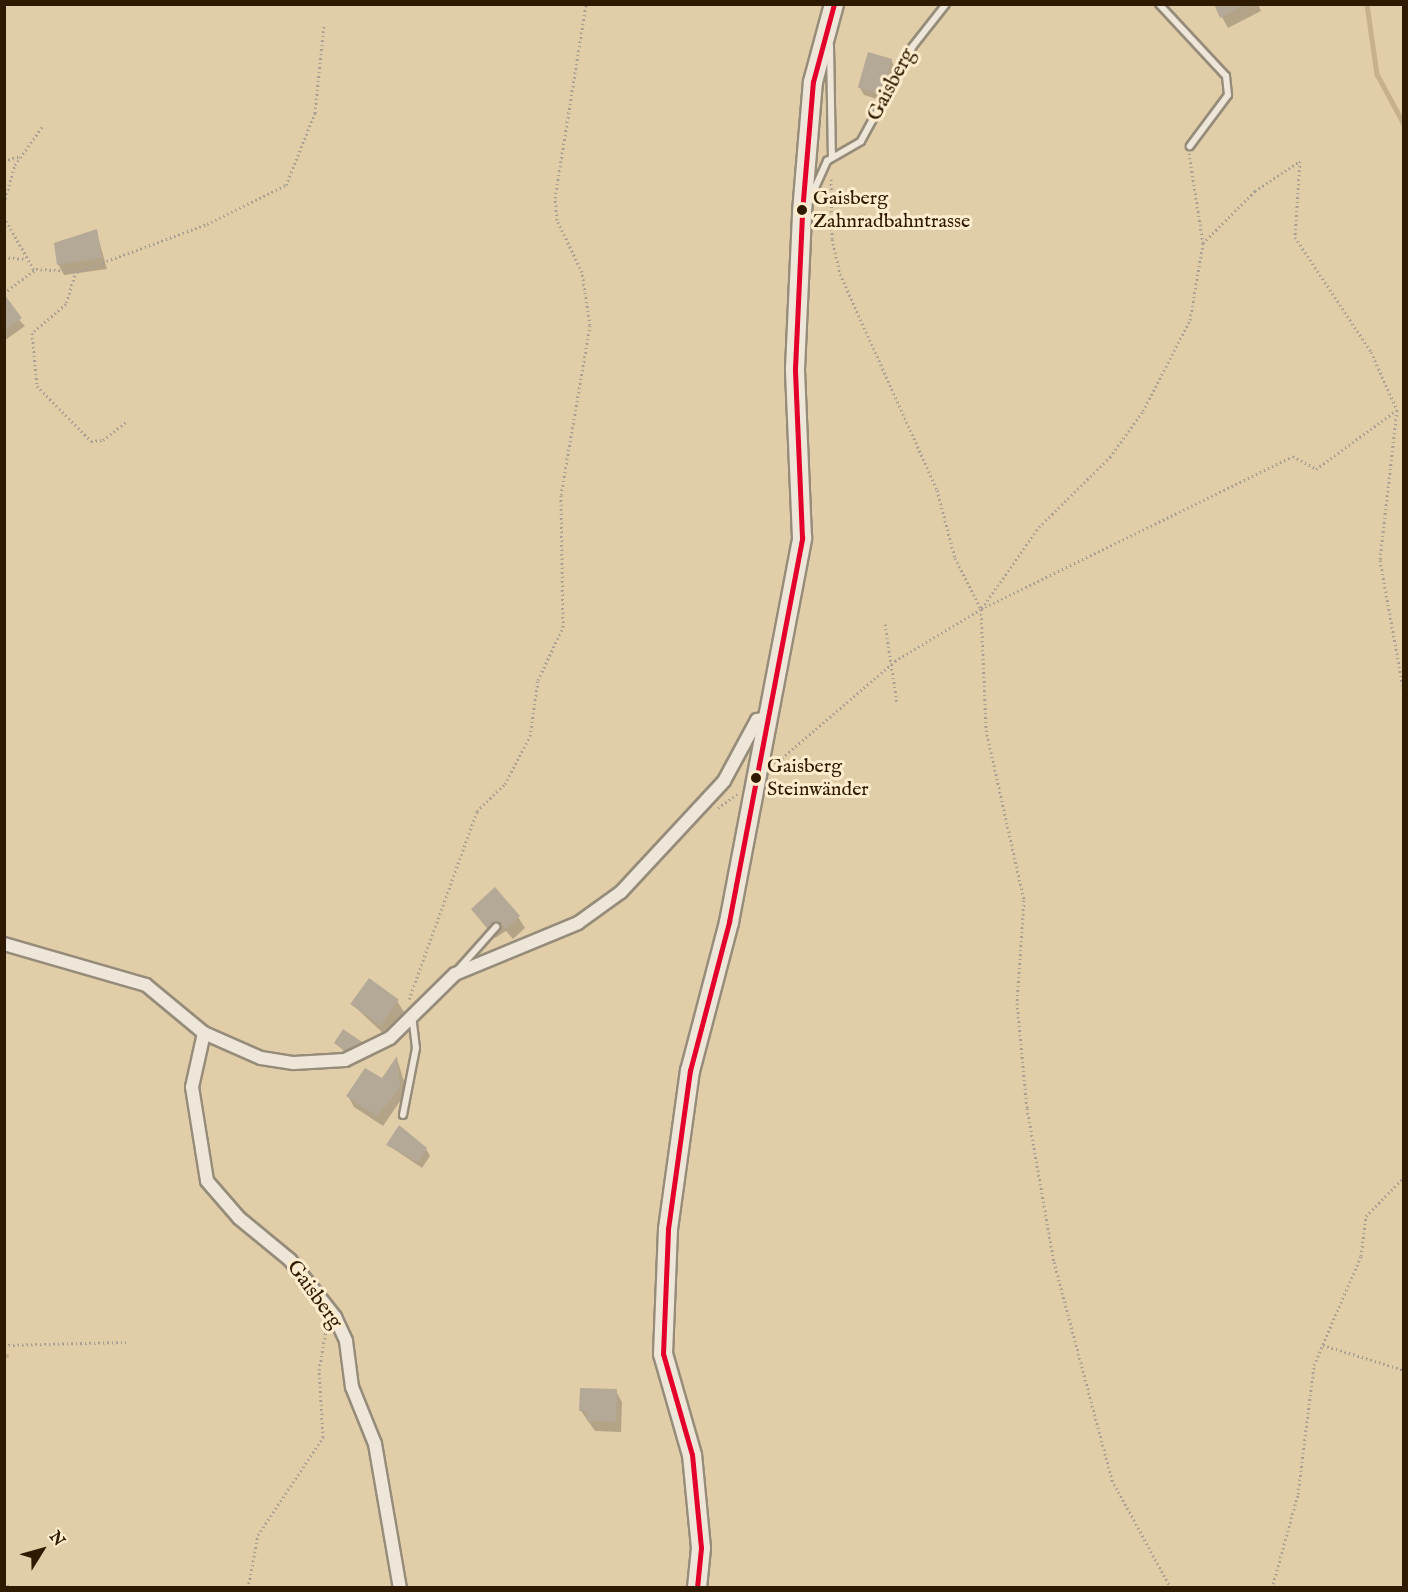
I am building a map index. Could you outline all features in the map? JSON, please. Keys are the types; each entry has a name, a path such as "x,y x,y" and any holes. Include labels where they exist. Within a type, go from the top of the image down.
{"main road":[{"path":"697,1587 701,1548 692,1455 663,1354 668,1229 690,1071 729,922 802,538 795,369 802,210 813,82 832,13"}],"street":[{"path":"4,944 146,985 204,1033 261,1058 317,1063 368,1052 409,1021 455,974 578,923 621,892 724,782 757,720 769,718"},
{"name":"Gaisberg","path":"204,1033 192,1087 207,1181 239,1218 290,1260 330,1311 346,1341 352,1387 375,1444 400,1587"}],"lane":[{"name":"Gaisberg","path":"832,157 861,141 913,45 946,4"},
{"path":"1159,4 1226,76 1228,95 1190,146"},
{"path":"802,210 832,157 832,13"},
{"path":"455,974 496,927"},
{"path":"403,1115 416,1047 409,1021"}],"path":[{"path":"409,1021 405,1011 470,826 483,802 505,784 530,736 538,681 563,627 561,495 590,325 582,272 558,220 555,198 586,4"},
{"path":"4,293 34,270 77,272 207,224 286,185 315,112 324,24"},
{"path":"4,203 20,156 42,127"},
{"path":"981,609 1039,527 1110,457 1143,411 1190,320 1203,243 1190,146"},
{"path":"4,161 20,156"},
{"path":"832,157 832,239 840,274 937,490 955,558 981,609 986,730 1024,900 1017,1004 1027,1108 1054,1262 1112,1480 1171,1587"},
{"path":"1203,243 1255,191 1300,161 1295,237 1371,352 1397,410 1380,560 1404,693"},
{"path":"4,217 24,259 34,270"},
{"path":"4,257 24,259"},
{"path":"77,272 66,304 32,333 37,386 91,441 103,440 126,422"},
{"path":"713,812 895,661 981,609 1293,456 1316,469 1397,410"},
{"path":"885,624 895,661 897,702"},
{"path":"1272,1587 1298,1494 1314,1365 1361,1256 1366,1216 1404,1177"},
{"path":"249,1587 258,1535 323,1437 319,1370 330,1311"},
{"path":"4,1345 126,1342"},
{"path":"1323,1345 1404,1370"},
{"path":"4,1581 10,1587"}],"shaded area":[{"path":"4,5 1403,5 1403,1587 4,1587"}],"building":[{"path":"1214,4 1247,4 1220,18"},
{"path":"868,52 892,59 882,94 858,88"},
{"path":"97,229 102,258 57,265 54,243"},
{"path":"4,294 22,318 4,331"},
{"path":"495,887 520,916 506,929 499,921 488,928 471,909"},
{"path":"369,978 399,1000 380,1026 350,1004"},
{"path":"343,1029 362,1043 345,1051 334,1043"},
{"path":"397,1056 400,1088 377,1116 346,1096 365,1068 382,1078"},
{"path":"399,1125 427,1148 418,1162 386,1145"},
{"path":"580,1388 617,1389 616,1422 587,1421 587,1411 579,1411"}],"waterway":[{"path":"1367,4 1377,74 1404,124"}],"transit line":[{"path":"697,1588 701,1548 692,1455 663,1354 668,1229 690,1071 729,922 802,538 795,369 802,212 813,82 834,4"}],"place":[{"name":"Gaisberg Zahnradbahntrasse","path":"802,210"},
{"name":"Gaisberg Steinwänder","path":"756,778"}]}
